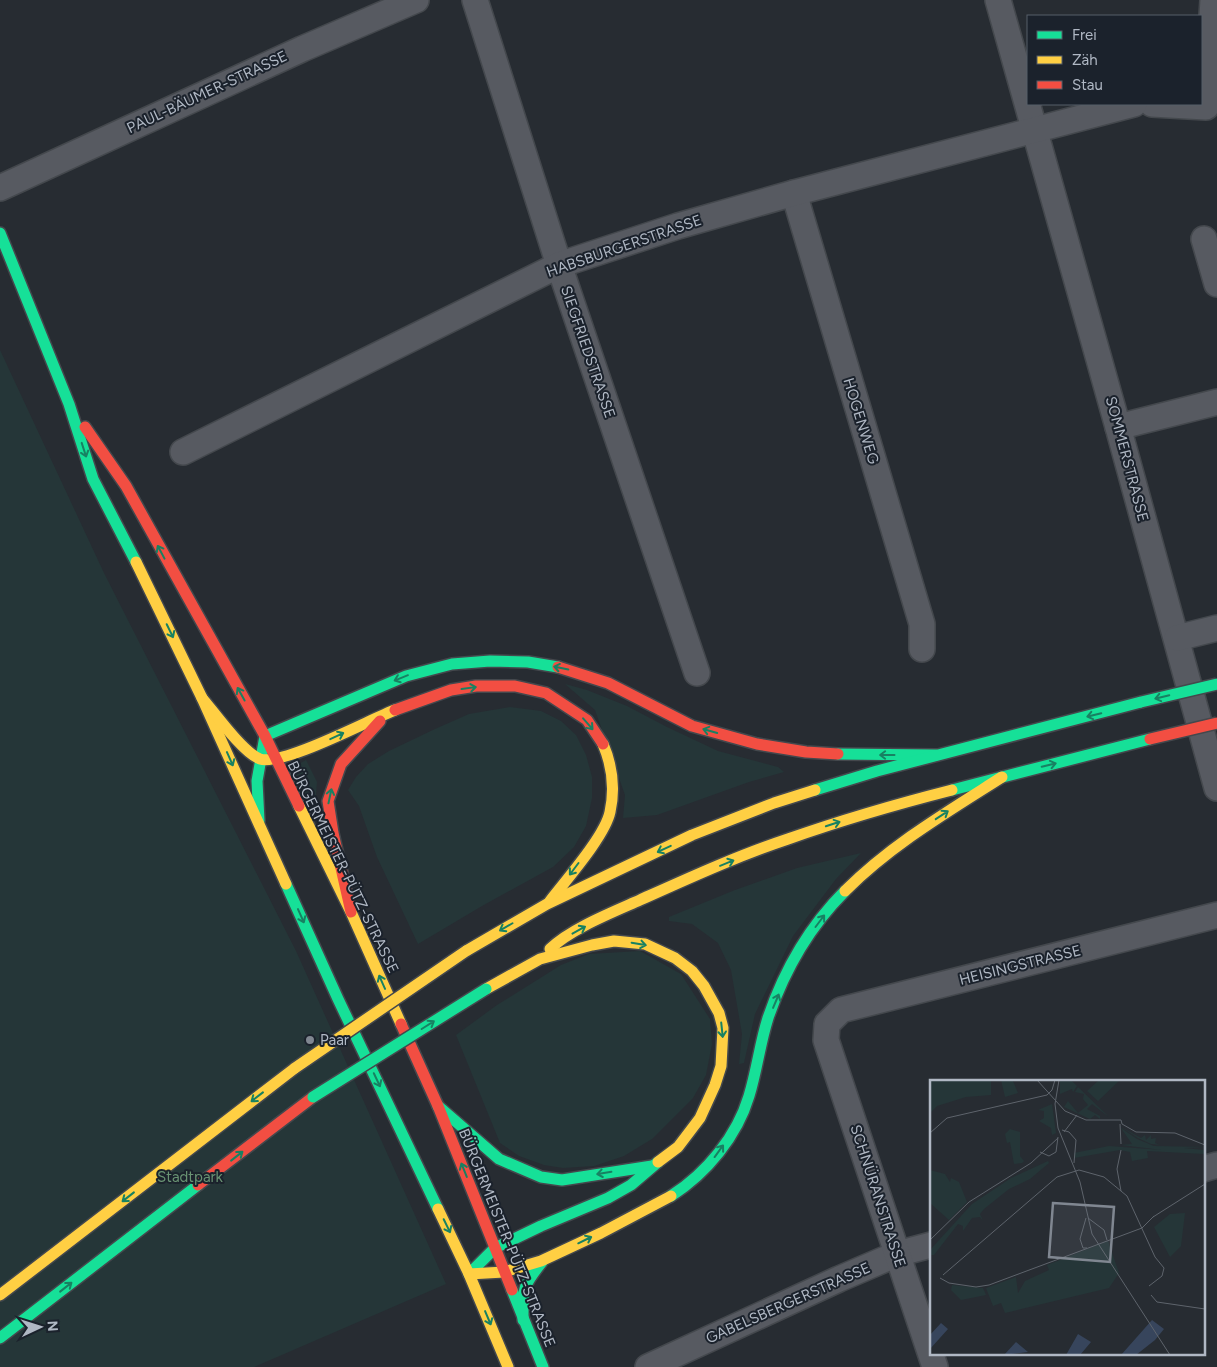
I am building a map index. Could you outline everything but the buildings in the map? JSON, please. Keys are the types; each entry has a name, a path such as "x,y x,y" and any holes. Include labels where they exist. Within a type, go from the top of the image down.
{"main road":[{"name":"BÜRGERMEISTER-PÜTZ-STRASSE","path":"0,233 69,404 93,479 149,587 202,698 358,1042 469,1274 508,1367"},
{"name":"BÜRGERMEISTER-PÜTZ-STRASSE","path":"69,404 126,486 264,736 351,912 438,1106 543,1367"},
{"path":"258,822 257,780 264,736 406,676 452,664 528,662 566,669 608,683 692,726 756,744 806,752 846,755 936,755"},
{"path":"0,1295 295,1068 466,951 547,904 692,835 774,803 936,755 1217,684"},
{"path":"202,698 247,751 260,758 275,759 310,748 419,700 452,690 476,686 515,686 546,693 587,720 604,745 613,781 610,813 597,839 547,904"},
{"path":"351,912 332,833 328,801 341,764 389,712"},
{"path":"540,959 555,944 578,930 703,872 779,842 887,806 1217,723"},
{"path":"469,1274 504,1272 542,1262 642,1212 686,1186 715,1157 740,1122 754,1083 769,1017 793,961 820,920 849,886 886,854 908,837 1002,777"},
{"path":"0,1338 313,1097 486,989 540,959 614,941 645,944 675,958 692,971 704,986 719,1013 723,1028 721,1066 715,1085 700,1118 678,1147 652,1166 631,1185 608,1198 541,1226 495,1248 469,1274"},
{"path":"438,1106 499,1159 541,1177 562,1180 652,1166"},
{"path":"523,1320 523,1293 526,1282 542,1262"}],"street":[{"name":"PAUL-BÄUMER-STRASSE","path":"0,188 293,53 416,0"},
{"name":"SIEGFRIEDSTRASSE","path":"475,0 558,265 697,673"},
{"name":"SOMMERSTRASSE","path":"998,0 1027,103"},
{"path":"1170,105 1206,107 1214,9"},
{"name":"SOMMERSTRASSE","path":"1028,105 1177,638 1217,788"},
{"path":"1035,131 1130,105"},
{"name":"HABSBURGERSTRASSE","path":"184,452 558,265 678,226 794,193 1035,131"},
{"name":"HOGENWEG","path":"794,193 922,624 922,649"},
{"path":"1204,239 1217,284"},
{"path":"1118,427 1217,402"},
{"path":"1177,638 1217,628"},
{"name":"HEISINGSTRASSE","path":"827,1024 841,1010 1217,915"},
{"name":"SCHNÜRANSTRASSE","path":"827,1024 826,1040 930,1352"},
{"path":"1204,1169 1217,1165"},
{"name":"GABELSBERGERSTRASSE","path":"648,1367 839,1279 897,1254 930,1245"},
{"name":"SCHNÜRANSTRASSE","path":"931,1354 935,1367"}],"green space":[{"name":"Stadtpark","path":"0,350 104,573 296,951 446,1284 254,1367 0,1367"},
{"path":"565,684 587,690 627,706 718,751 778,767 784,772 749,782 657,815 623,818 625,795 595,710"},
{"path":"510,707 541,711 561,721 576,735 586,755 592,777 592,798 586,826 574,847 553,867 418,944 377,857 359,806 348,790 356,777 368,764 389,751 469,714"},
{"path":"306,760 317,782 315,806 310,808 292,768"},
{"path":"861,853 836,879 793,936 755,1014 744,1063 739,1064 742,1034 731,970 718,943 692,924 669,921 669,917 735,890 797,868"},
{"path":"640,951 681,974 710,1019 712,1044 706,1075 693,1098 652,1139 624,1156 594,1166 563,1168 544,1165 519,1156 500,1143 456,1035 497,1005 561,965 589,954"}],"traffic: fast":[{"path":"0,233 69,404 93,479 136,562"},
{"path":"259,821 257,781 265,736 406,676 452,664 490,661 528,662 558,667"},
{"path":"1141,702 1217,684"},
{"path":"815,790 877,771 1141,702"},
{"path":"952,790 1150,739"},
{"path":"838,754 936,755"},
{"path":"286,884 338,999 438,1209"},
{"path":"671,1196 708,1165 729,1139 737,1125 749,1096 765,1027 774,1000 790,966 809,934 845,891"},
{"path":"313,1097 486,989"},
{"path":"438,1106 499,1159 541,1177 562,1180 652,1166"},
{"path":"469,1274 495,1248 541,1226 608,1198 631,1185 658,1162"},
{"path":"0,1338 198,1185"},
{"path":"523,1320 525,1288 542,1262"},
{"path":"512,1290 543,1367"}],"traffic: slow":[{"path":"136,562 202,698 286,884"},
{"path":"202,698 237,741 260,759 287,756 395,710"},
{"path":"550,901 575,870 607,822 612,795 612,777 609,760 603,744"},
{"path":"845,891 900,844 1002,777"},
{"path":"466,951 547,904 692,835 774,803 815,790"},
{"path":"550,949 569,935 592,922 750,853 849,819 952,790"},
{"path":"299,806 351,912 401,1024"},
{"path":"486,989 540,959 614,941 645,944 675,958 692,971 704,986 719,1013 723,1028 721,1066 715,1085 700,1118 678,1147 658,1162"},
{"path":"295,1068 466,951"},
{"path":"0,1295 295,1068"},
{"path":"469,1274 504,1272 541,1261 601,1233 671,1196"},
{"path":"438,1209 469,1274 508,1367"}],"traffic: jam":[{"path":"85,427 126,486 265,736 299,806"},
{"path":"558,667 608,683 692,726 757,744 806,752 838,754"},
{"path":"395,710 451,690 476,686 515,686 546,693 587,720 603,744"},
{"path":"351,912 333,833 328,801 341,764 380,721"},
{"path":"1150,739 1217,723"},
{"path":"401,1024 438,1106 512,1290"},
{"path":"198,1185 313,1097"}],"place":[{"name":"Paar","path":"310,1040"}]}
